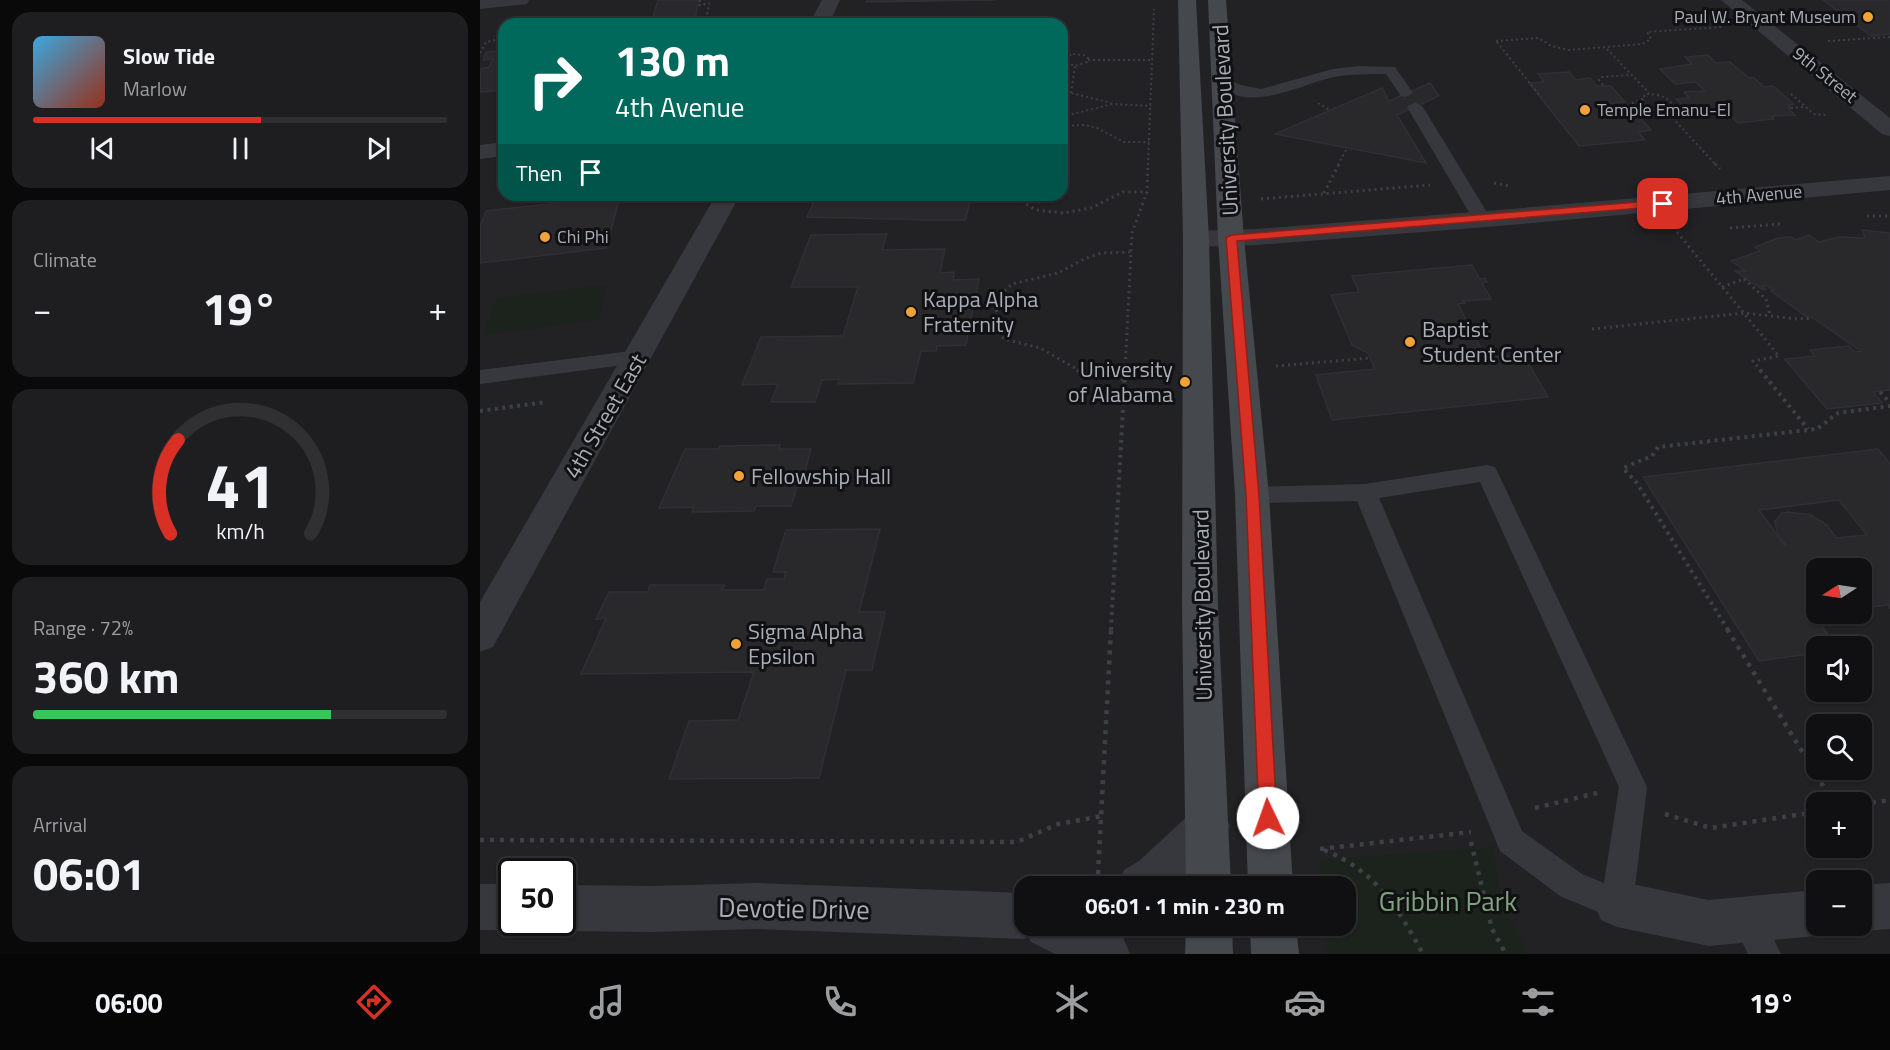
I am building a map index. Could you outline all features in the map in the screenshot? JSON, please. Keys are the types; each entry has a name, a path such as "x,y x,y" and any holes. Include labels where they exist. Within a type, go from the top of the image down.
{"main road":[{"name":"University Boulevard","path":"1187,0 1196,239 1200,607 1209,876"},
{"name":"University Boulevard","path":"1217,0 1231,238 1252,495 1271,876"},
{"path":"1209,936 1209,954"},
{"path":"1274,936 1275,954"}],"street":[{"path":"480,3 520,0"},
{"path":"822,18 831,0"},
{"name":"9th Street","path":"1730,0 1890,129"},
{"path":"480,152 498,150"},
{"name":"4th Avenue","path":"1196,239 1482,219 1890,183"},
{"name":"4th Street East","path":"480,636 725,201"},
{"path":"1156,876 1208,826"},
{"path":"1617,904 1708,923 1756,937 1806,917"},
{"name":"Devotie Drive","path":"576,908 758,906 1014,916"},
{"path":"1872,907 1890,906"},
{"path":"480,907 498,907"},
{"path":"1068,936 1106,954"}],"lane":[{"path":"1222,81 1240,92 1263,93 1291,88 1325,75 1348,71 1390,70 1482,219"},
{"path":"480,377 639,357"},
{"path":"1252,495 1365,492 1487,473 1633,787 1617,904 1571,885 1509,835 1365,492"}],"path":[{"path":"700,0 699,5 704,5 705,0"},
{"path":"706,18 711,0"},
{"path":"1098,875 1132,233 1147,192 1155,0"},
{"path":"1541,97 1496,41 1539,38 1551,46 1569,50 1606,48 1647,43 1651,39 1647,32 1727,26"},
{"path":"1822,42 1890,37"},
{"path":"480,54 486,42 498,40"},
{"path":"1606,48 1650,94"},
{"path":"1068,56 1084,55 1088,60"},
{"path":"1068,65 1082,65 1088,60 1153,60"},
{"path":"1071,93 1075,66"},
{"path":"1603,86 1599,80 1602,77 1632,75"},
{"path":"1785,95 1797,93"},
{"path":"1068,94 1112,104 1151,106"},
{"path":"1630,107 1629,103 1643,99 1644,95 1650,94 1658,95 1673,103 1680,103"},
{"path":"1791,94 1814,114 1829,114"},
{"path":"1643,99 1652,110"},
{"path":"1670,114 1676,111 1673,103"},
{"path":"1068,115 1112,104"},
{"path":"1617,108 1630,107 1636,111 1652,110 1670,114 1723,172 1711,173"},
{"path":"1791,108 1805,107"},
{"path":"1068,126 1085,125 1097,128 1124,142 1149,142"},
{"path":"1324,194 1347,148"},
{"path":"1253,199 1460,182 1489,182 1516,188"},
{"path":"1021,201 1036,210 1063,213 1091,208 1123,192 1147,192"},
{"path":"1677,232 1779,356 1752,361 1808,429"},
{"path":"1124,379 1086,374 1040,348 1004,339 994,327 999,296 1011,284 1058,273 1086,258 1102,253 1131,252"},
{"path":"1722,287 1745,279 1767,299 1770,315"},
{"path":"1592,329 1744,313 1797,319 1813,318"},
{"path":"1267,366 1370,357"},
{"path":"1827,792 1663,524 1637,483 1623,468 1652,456 1658,447 1818,429 1838,413 1890,404 1880,392"},
{"path":"480,411 546,402"},
{"path":"1872,803 1890,800"},
{"path":"480,840 1017,842 1058,824 1102,816"},
{"path":"1423,954 1393,900 1359,867 1341,855 1320,849 1469,832 1509,835"},
{"path":"1469,832 1492,929 1506,954"}],"shaded area":[{"name":"University of Alabama","path":"480,0 1890,0 1890,954 480,954"}],"green space":[{"path":"607,285 598,320 483,335 497,298"},
{"name":"Gribbin Park","path":"1493,847 1501,900 1527,954 1328,954 1327,936 1356,936 1356,876 1321,876 1320,860"}],"building":[{"path":"658,0 699,0 695,18 653,18"},
{"path":"867,0 996,0 866,2"},
{"name":"Paul W. Bryant Museum","path":"1823,0 1890,0 1890,34 1871,36"},
{"path":"498,49 498,90 480,92 480,69 489,67 493,59 483,60 486,52 497,51"},
{"path":"1708,55 1716,63 1730,62 1764,87 1773,86 1794,104 1788,105 1791,108 1788,108 1795,115 1771,116 1774,119 1738,123 1725,110 1703,112 1698,106 1685,107 1676,99 1689,98 1684,92 1705,91 1696,82 1675,84 1660,69 1692,64 1685,57"},
{"name":"Temple Emanu-El","path":"1569,72 1576,80 1590,78 1597,86 1611,86 1625,102 1612,103 1621,113 1635,112 1651,130 1638,132 1645,140 1579,146 1529,83 1544,82 1538,74"},
{"path":"1430,83 1439,96 1397,115 1426,163 1275,134 1382,88 1389,101"},
{"name":"Chi Phi","path":"575,201 619,201 606,248 480,263 480,226 486,211"},
{"path":"814,201 970,201 965,220 807,217"},
{"path":"1862,230 1890,233 1890,390 1873,392 1882,403 1827,409 1785,359 1815,356 1810,350 1849,346 1854,352 1861,351 1771,291 1774,290 1766,285 1762,286 1766,289 1763,290 1746,279 1735,271 1746,271 1731,261 1760,251 1755,247 1778,238 1790,237 1796,240 1809,235 1819,242 1839,237 1865,238"},
{"name":"Kappa Alpha Fraternity","path":"887,234 882,250 945,249 940,273 954,272 953,280 979,279 966,345 937,346 936,351 921,351 913,383 838,384 839,379 822,380 815,402 771,402 778,384 742,385 761,337 843,336 858,287 791,287 811,235"},
{"path":"1472,265 1480,279 1485,278 1487,282 1482,283 1491,299 1463,301 1465,303 1458,304 1486,358 1523,354 1548,397 1332,420 1316,375 1375,369 1368,353 1352,345 1331,295 1359,292 1352,276"},
{"name":"Fellowship Hall","path":"780,445 779,449 811,449 801,487 797,487 791,506 756,506 754,511 692,512 694,507 659,508 685,449"},
{"path":"1878,449 1890,464 1890,608 1888,605 1872,607 1872,558 1806,558 1806,624 1820,624 1829,636 1806,636 1806,654 1759,661 1643,477","holes":["1839,500 1867,535 1836,538 1827,525 1811,515 1788,512 1782,513 1775,521 1777,532 1786,545 1784,545 1759,510"]},
{"name":"Sigma Alpha Epsilon","path":"880,529 859,612 885,612 872,670 846,670 819,778 669,779 689,721 738,720 754,672 581,674 606,618 596,619 609,592 648,592 650,585 724,585 722,590 764,590 767,579 784,579 786,572 773,572 786,530"}],"place":[{"name":"Paul W. Bryant Museum","path":"1868,17"},
{"name":"Temple Emanu-El","path":"1585,110"},
{"name":"Chi Phi","path":"545,237"},
{"name":"Kappa Alpha Fraternity","path":"911,312"},
{"name":"Baptist Student Center","path":"1410,342"},
{"name":"University of Alabama","path":"1185,382"},
{"name":"Fellowship Hall","path":"739,476"},
{"name":"Sigma Alpha Epsilon","path":"736,644"}],"route":[{"path":"1268,818 1252,495 1231,238 1663,204"}]}
